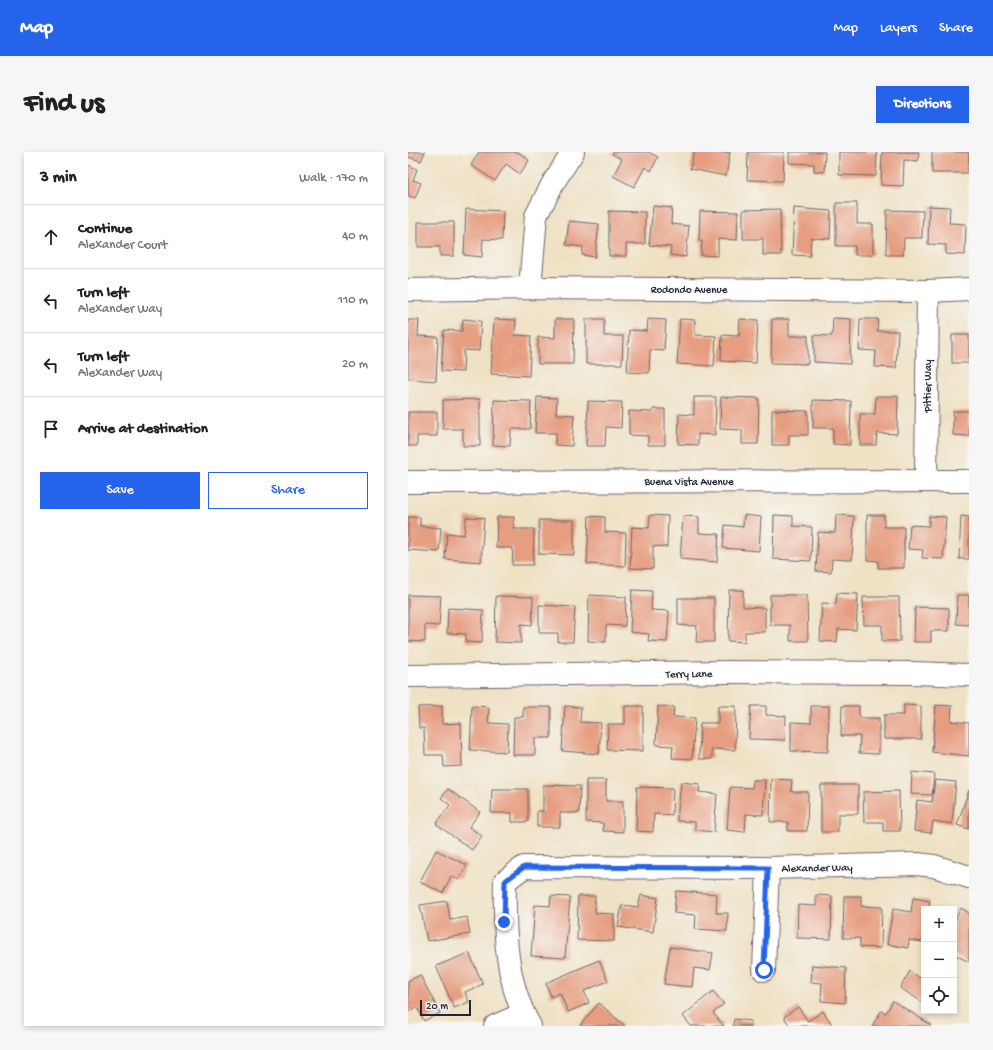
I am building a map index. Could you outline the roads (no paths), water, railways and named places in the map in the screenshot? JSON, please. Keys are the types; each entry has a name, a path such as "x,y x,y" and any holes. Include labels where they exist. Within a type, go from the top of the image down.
{"street":[{"path":"530,288 536,216 553,183 573,152"},
{"name":"Rodondo Avenue","path":"408,290 530,288 969,290"},
{"name":"Pittier Way","path":"926,481 928,291"},
{"name":"Buena Vista Avenue","path":"408,482 969,481"},
{"name":"Terry Lane","path":"408,676 721,672 913,673 969,675"},
{"name":"Alexander Way","path":"527,1020 514,987 508,959 504,922 505,881 524,867 768,868 917,864 934,866 969,877"},
{"path":"764,970 768,868"},
{"path":"495,1026 527,1020"}]}
